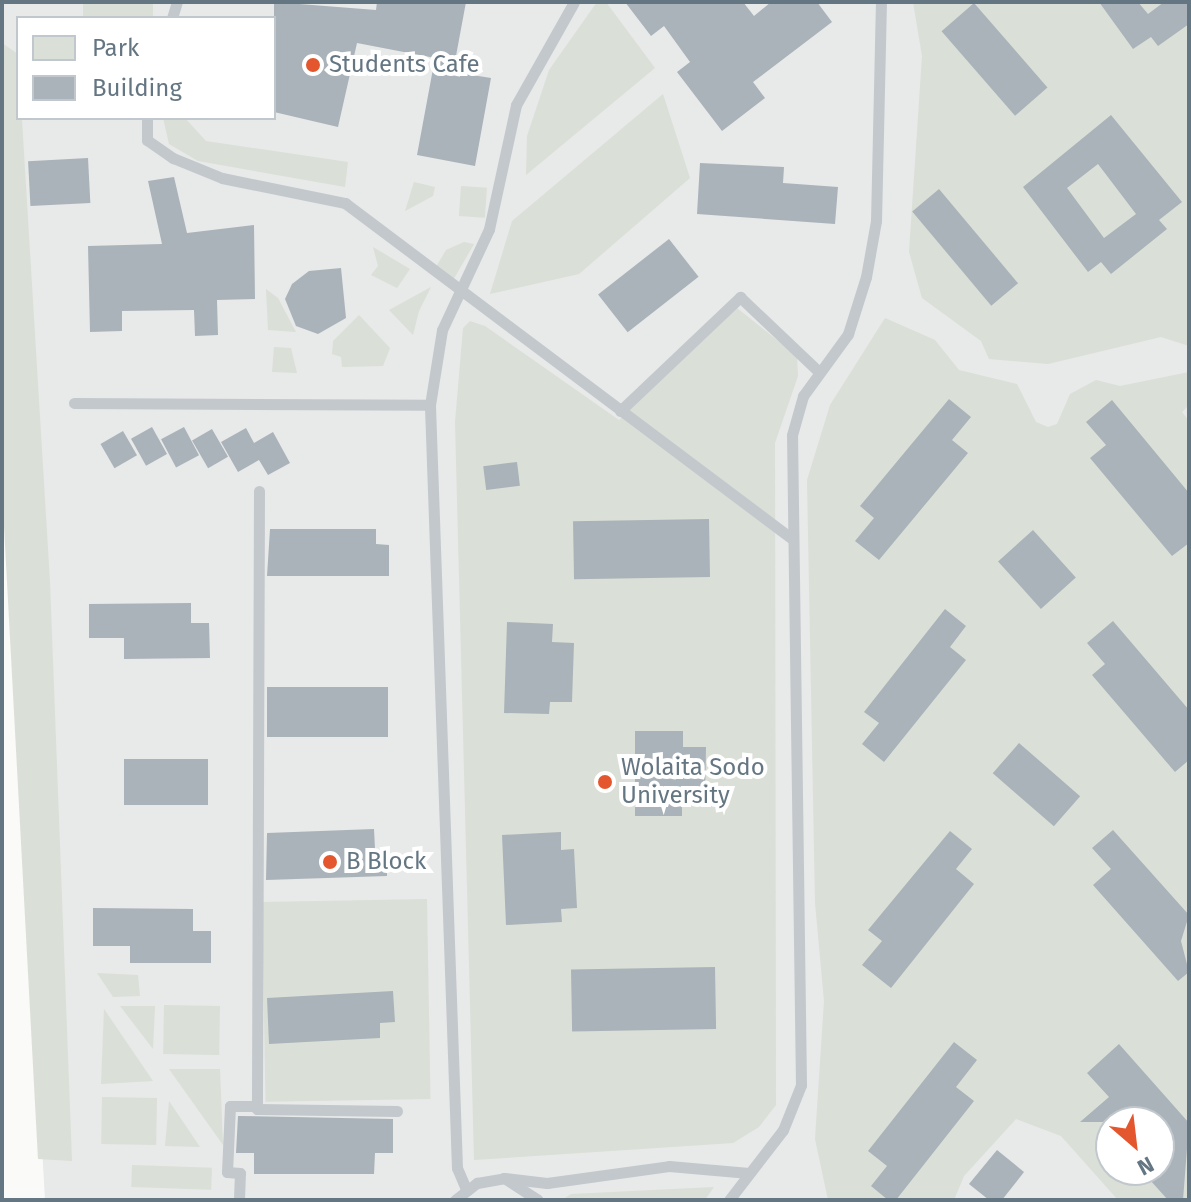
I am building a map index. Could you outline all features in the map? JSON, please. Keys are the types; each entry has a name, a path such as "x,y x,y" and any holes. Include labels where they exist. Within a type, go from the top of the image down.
{"lane":[{"path":"466,1189 457,1168 430,405 442,330 461,295 489,229 516,105 574,2"},
{"path":"729,1200 783,1130 801,1085 791,538 792,435 819,372 848,334 876,221 881,2"},
{"path":"147,120 147,140 156,151 222,178 345,203 461,295 791,538"},
{"path":"620,411 740,297 819,372"},
{"path":"74,403 430,405"},
{"path":"257,1106 259,491"},
{"path":"239,1200 240,1173 227,1172 230,1106 397,1111"},
{"path":"455,1200 466,1189 504,1178 547,1183 669,1166 749,1173"},
{"path":"504,1178 538,1200"}],"shaded area":[{"name":"Wolaita Sodo University","path":"2,2 1189,2 1189,1200 45,1200 2,442"}],"green space":[{"path":"83,2 153,2 153,16 83,16"},
{"path":"597,2 606,2 655,68 526,175 527,136 549,70"},
{"path":"913,2 1189,2 1189,346 1161,337 1048,364 989,359 981,341 922,298 909,252 922,56"},
{"path":"2,43 16,53 16,120 22,120 50,582 72,1161 38,1159 2,489"},
{"path":"663,94 690,178 579,274 490,294 512,221"},
{"path":"163,120 187,120 206,141 348,162 345,187 198,161 169,144"},
{"path":"414,182 435,187 433,196 405,211"},
{"path":"461,186 487,188 485,218 459,216"},
{"path":"464,242 474,244 452,282 436,267 446,250"},
{"path":"373,247 410,269 397,288 371,275 378,266"},
{"path":"431,287 419,311 413,335 389,310"},
{"path":"266,289 278,298 296,332 268,330"},
{"path":"737,308 797,356 798,376 775,443 776,1105 759,1127 733,1143 474,1160 455,422 463,328 470,321 485,326 619,420"},
{"path":"359,315 390,348 383,366 342,367 341,357 332,354 333,341"},
{"path":"885,318 935,340 959,370 1017,384 1036,422 1048,427 1057,424 1070,394 1096,380 1120,386 1189,372 1189,405 1182,412 1189,421 1189,1200 1118,1200 1106,1186 1175,1186 1175,1106 1095,1106 1095,1174 1061,1136 1016,1119 964,1176 954,1200 828,1200 815,1139 824,1001 815,903 807,480 830,405"},
{"path":"274,347 291,348 297,373 272,372"},
{"path":"427,899 430,1099 266,1102 262,902"},
{"path":"97,973 138,975 140,996 113,997"},
{"path":"164,1005 220,1006 219,1055 163,1054"},
{"path":"120,1006 155,1006 153,1049"},
{"path":"104,1009 153,1081 101,1084"},
{"path":"169,1069 220,1069 223,1145"},
{"path":"102,1097 157,1098 156,1145 101,1144"},
{"path":"169,1101 200,1147 165,1146"},
{"path":"132,1165 212,1168 211,1190 131,1187"},
{"path":"714,1187 705,1200 562,1200 571,1194"}],"building":[{"path":"274,2 376,10 377,2 466,2 453,72 491,78 475,166 417,155 435,58 357,43 338,127 276,112"},
{"path":"625,2 743,2 754,16 771,2 817,2 832,22 753,82 765,98 722,131 677,72 690,62 664,26 651,36"},
{"path":"1099,2 1138,2 1148,14 1164,2 1189,2 1189,24 1158,46 1151,37 1133,49"},
{"path":"974,3 1047,88 1015,116 942,31"},
{"path":"1111,115 1182,202 1159,220 1167,229 1111,274 1101,262 1088,272 1023,187","holes":["1098,164 1136,214 1104,238 1067,188"]},
{"path":"88,158 90,203 30,206 28,161"},
{"path":"700,163 784,167 783,183 838,187 835,224 697,214"},
{"path":"174,177 187,233 254,225 255,299 217,300 218,335 195,336 194,310 122,311 122,331 90,332 88,246 162,244 148,181"},
{"path":"939,189 1018,283 991,306 912,211"},
{"path":"669,239 699,277 628,332 598,294"},
{"path":"341,268 346,318 318,334 296,326 285,299 292,284 309,271"},
{"path":"949,399 971,417 952,440 968,453 879,560 855,541 874,518 860,506"},
{"path":"1112,400 1189,493 1189,543 1172,556 1090,458 1106,445 1086,422"},
{"path":"152,427 167,454 146,466 131,439"},
{"path":"184,427 199,455 176,467 161,439"},
{"path":"246,428 254,443 273,432 290,463 268,475 259,460 238,472 221,442"},
{"path":"212,429 228,457 208,468 192,440"},
{"path":"123,431 137,455 114,468 100,444"},
{"path":"517,462 520,486 486,490 483,466"},
{"path":"709,519 710,577 574,579 573,521"},
{"path":"270,529 376,529 376,544 389,545 389,576 267,576"},
{"path":"1033,530 1076,578 1041,609 998,561"},
{"path":"191,603 191,623 209,623 210,658 124,659 124,638 89,638 89,604"},
{"path":"945,609 966,626 950,647 966,660 884,762 862,744 879,723 864,712"},
{"path":"1113,621 1189,710 1189,760 1175,772 1092,675 1105,664 1087,643"},
{"path":"507,622 553,624 552,642 574,643 572,702 550,702 549,714 504,713"},
{"path":"267,687 388,687 388,737 267,737"},
{"path":"635,731 683,731 683,747 706,747 705,804 682,803 682,816 635,816"},
{"path":"1019,743 1080,796 1054,826 993,773"},
{"path":"124,759 208,759 208,805 124,805"},
{"path":"374,829 375,849 387,849 387,876 266,880 267,833"},
{"path":"1113,830 1189,915 1181,941 1189,972 1178,981 1093,885 1111,869 1092,848"},
{"path":"950,831 972,849 956,869 974,884 891,988 862,965 882,941 868,930"},
{"path":"561,832 561,850 574,849 577,908 561,909 562,922 506,925 502,835"},
{"path":"93,908 193,909 193,931 211,931 211,963 130,963 130,946 93,946"},
{"path":"715,967 716,1029 572,1032 571,970"},
{"path":"393,991 395,1022 380,1023 380,1038 269,1044 267,998"},
{"path":"954,1042 977,1060 956,1087 974,1101 896,1200 888,1200 871,1186 887,1166 868,1151"},
{"path":"1119,1044 1174,1106 1099,1106 1109,1097 1087,1073"},
{"path":"1175,1107 1189,1123 1183,1200 1168,1200 1155,1186 1175,1186"},
{"path":"1095,1109 1095,1122 1080,1122"},
{"path":"238,1116 393,1119 393,1153 375,1153 374,1174 254,1174 254,1153 236,1153"},
{"path":"997,1150 1024,1172 1002,1200 989,1200 969,1184"}],"place":[{"name":"Students Cafe","path":"313,65"},
{"name":"Wolaita Sodo University","path":"605,782"},
{"name":"B Block","path":"330,862"}]}
